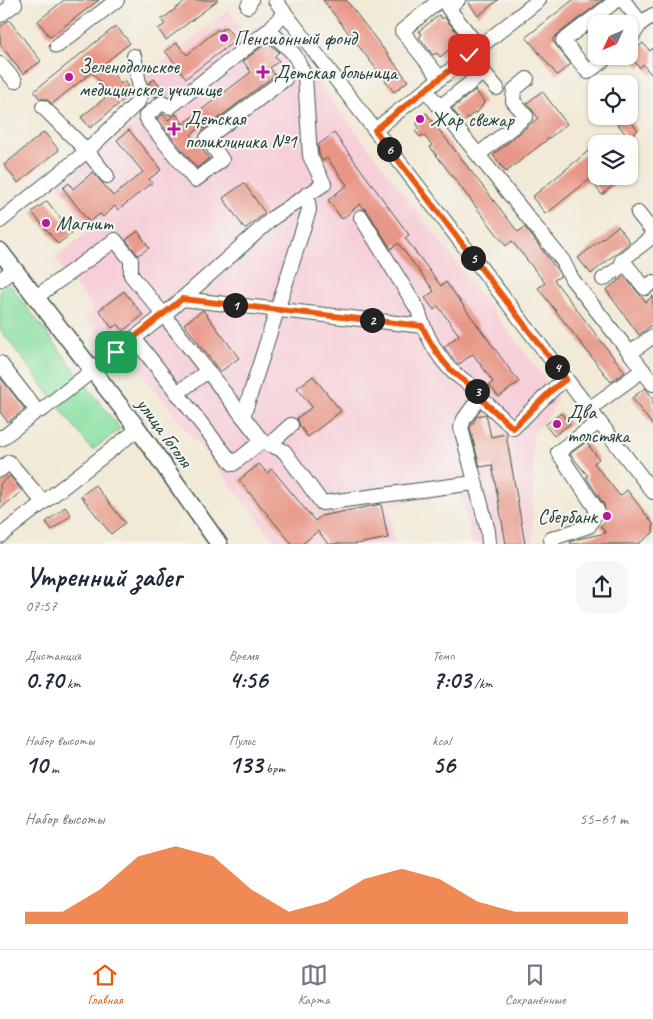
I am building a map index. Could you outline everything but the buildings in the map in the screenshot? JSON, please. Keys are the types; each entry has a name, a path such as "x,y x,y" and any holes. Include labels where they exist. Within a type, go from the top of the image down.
{"main road":[{"name":"улица Гоголя","path":"0,251 138,429 219,544"}],"street":[{"path":"0,15 15,4 12,0"},
{"path":"57,46 116,0"},
{"path":"274,0 653,492"},
{"path":"375,130 539,0"},
{"path":"597,15 617,0"},
{"path":"623,0 641,23"},
{"path":"440,78 402,31 447,2 484,72 497,88"},
{"path":"284,13 269,30 170,107 162,103 146,116 149,123 195,180 222,160 207,138 285,79"},
{"path":"638,28 653,14"},
{"path":"588,22 563,41 588,72 597,65"},
{"path":"0,437 1,439 37,411 42,410 164,315 274,216 324,184 310,156 305,76 294,54 269,30"},
{"path":"0,221 87,151 138,102 141,94 134,56"},
{"path":"0,64 16,81"},
{"path":"440,107 484,72"},
{"path":"478,155 526,116 513,101 514,90 527,79"},
{"path":"426,90 563,260 572,279 653,384"},
{"path":"43,107 87,151 107,176"},
{"path":"243,417 309,210 307,194"},
{"path":"638,213 653,232"},
{"path":"361,217 418,310 422,326 433,348 452,371 477,391 480,398 513,428 566,379"},
{"path":"653,236 622,260 645,288 653,282"},
{"path":"36,297 115,240 131,260 131,275 243,417 266,443 284,451 322,503 474,483"},
{"path":"603,279 625,264"},
{"path":"0,280 14,269"},
{"path":"182,299 422,326"},
{"path":"630,353 653,336"},
{"path":"134,338 233,464 291,425"},
{"path":"0,363 37,411"},
{"path":"589,409 643,370"},
{"path":"177,393 208,371"},
{"path":"480,398 464,419 461,428 488,531 489,544"},
{"path":"552,544 551,540 590,526 597,510 558,452 599,422"},
{"path":"0,536 138,429"},
{"path":"0,470 9,462 44,502"}],"shaded area":[{"path":"228,10 246,34 269,18 558,396 551,412 533,435 533,544 471,544 461,492 390,506 395,544 278,544 127,355 119,362 85,317 94,310 55,259 90,230 57,185 153,107 146,98 144,77"}],"green space":[{"path":"0,272 120,429 92,450 0,329"}],"place":[{"name":"Пенсионный фонд","path":"224,38"},
{"name":"Детская больница","path":"263,72"},
{"name":"Зеленодольское медицинское училище","path":"69,77"},
{"name":"Жар свежар","path":"420,119"},
{"name":"Детская поликлиника №1","path":"174,129"},
{"name":"Магнит","path":"46,223"},
{"name":"Два толстяка","path":"557,424"},
{"name":"Сбербанк","path":"607,516"}],"route":[{"path":"116,352 182,299 422,326 433,348 452,371 477,391 480,398 513,428 566,379 375,130 469,55"}]}
